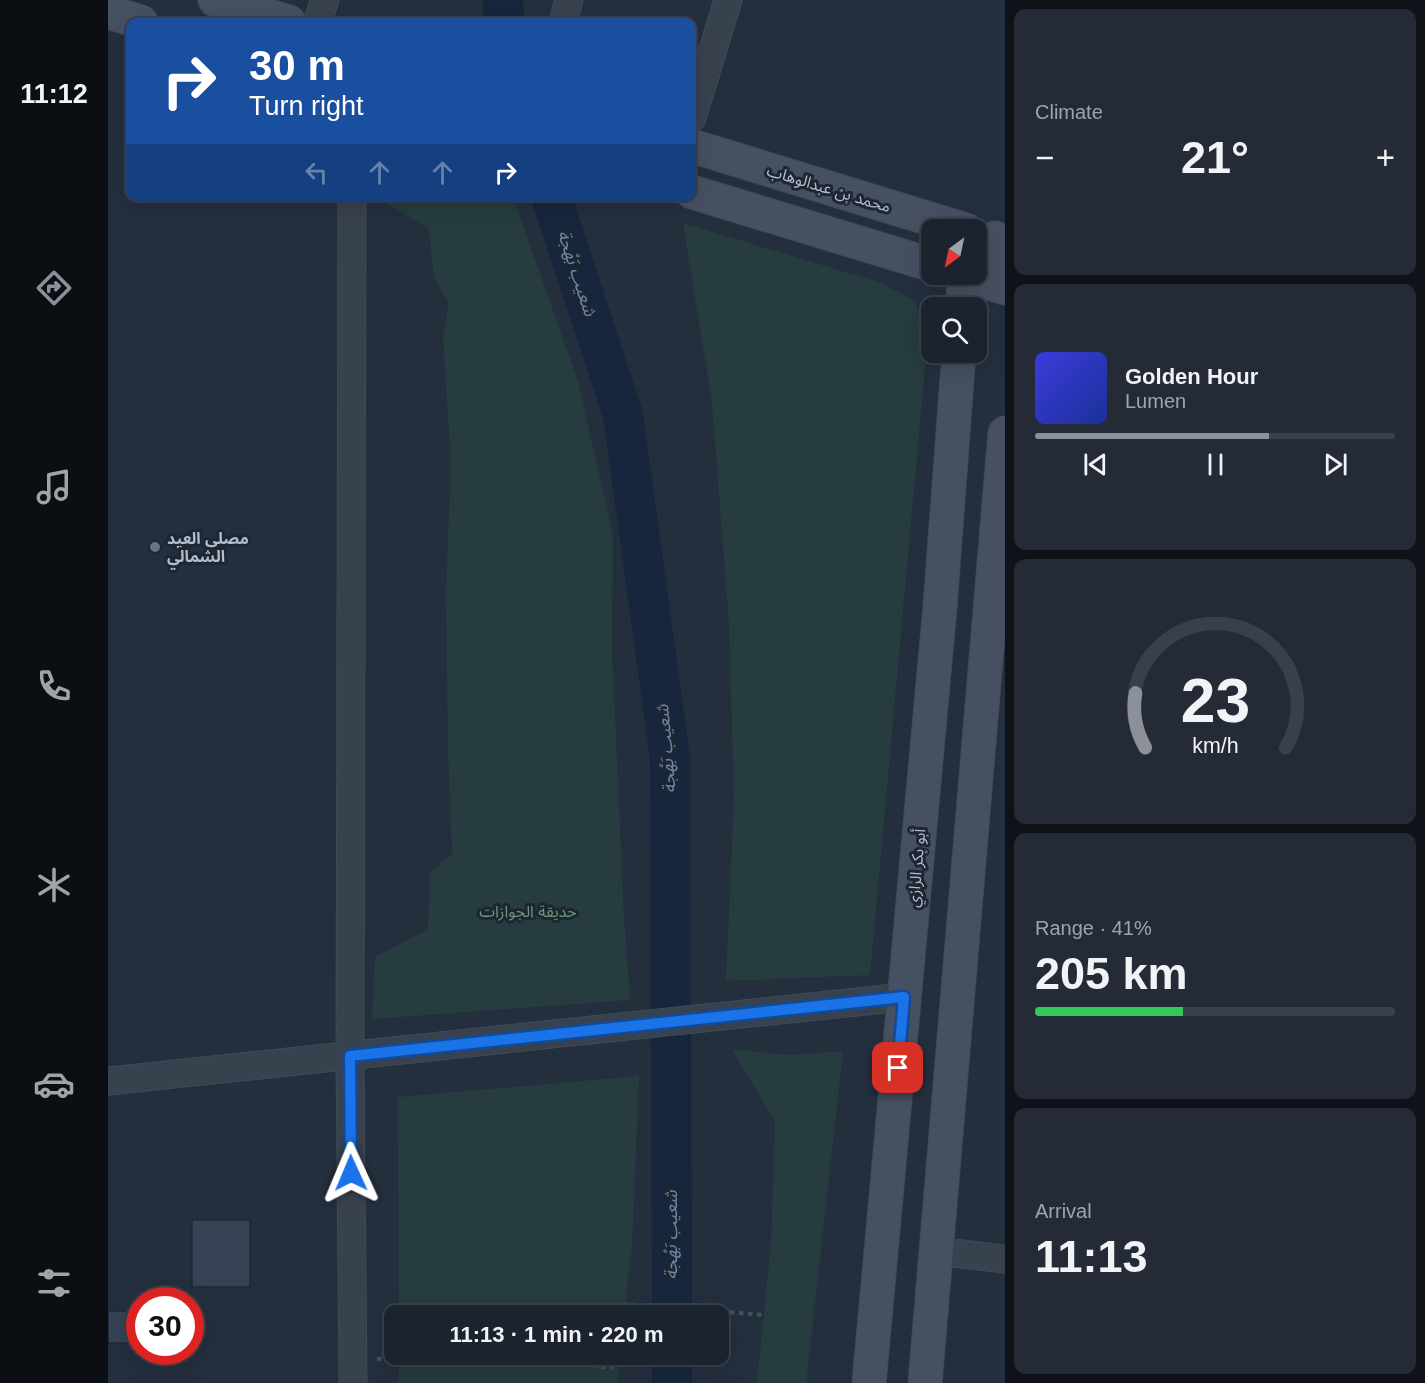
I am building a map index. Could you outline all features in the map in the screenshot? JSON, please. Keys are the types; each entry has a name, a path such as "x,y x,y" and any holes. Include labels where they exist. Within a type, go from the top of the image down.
{"street":[{"path":"215,0 276,18"},
{"path":"318,18 325,0"},
{"path":"564,18 569,0"},
{"path":"696,105 728,0"},
{"path":"108,12 128,18"},
{"name":"محمد بن عبدالوهاب","path":"696,148 921,232"},
{"path":"696,193 921,263"},
{"path":"351,201 352,1371"},
{"name":"محمد بن عبدالوهاب","path":"987,264 1005,288"},
{"name":"أبو بكر الرازي","path":"869,1383 940,607 958,363"},
{"path":"925,1383 1000,560 1005,433"},
{"path":"108,1081 904,997"},
{"path":"936,1251 1005,1260"}],"path":[{"path":"729,1312 764,1315"},
{"path":"352,1371 384,1365"},
{"path":"592,1365 607,1368 618,1365"}],"green space":[{"name":"حديقة الجوازات","path":"384,201 514,201 578,381 613,535 612,650 630,1000 372,1019 375,957 428,929 430,872 452,854 446,593 451,463 443,335 449,302 434,279 429,229"},
{"path":"683,223 878,282 916,301 921,321 921,363 925,363 870,975 726,981 734,797 729,624 712,402"},
{"path":"732,1049 787,1055 843,1051 806,1383 757,1383 771,1243 775,1122"},
{"path":"639,1076 632,1246 625,1305 399,1305 398,1097"},
{"path":"399,1365 619,1365 617,1383 399,1383"}],"building":[{"path":"192,1220 250,1220 250,1287 192,1287"},
{"path":"108,1311 126,1311 126,1343 108,1343"}],"waterway":[{"name":"شعيب بَهْجة","path":"503,0 504,18"},
{"name":"شعيب بَهْجة","path":"553,201 623,415 670,758 672,1305"},
{"name":"شعيب بَهْجة","path":"672,1365 672,1383"}],"place":[{"name":"مصلى العيد الشمالي","path":"155,547"}],"route":[{"path":"351,1173 350,1056 904,997 898,1068"}]}
